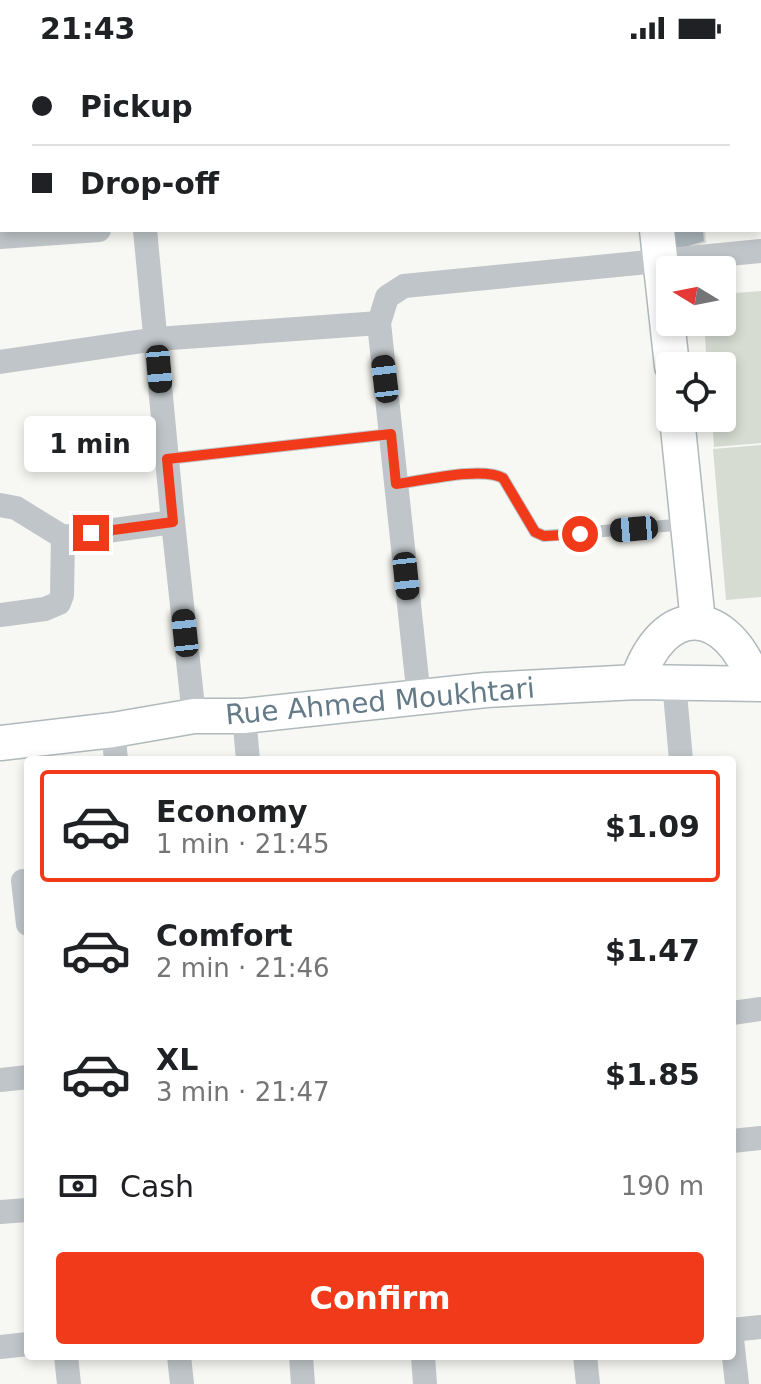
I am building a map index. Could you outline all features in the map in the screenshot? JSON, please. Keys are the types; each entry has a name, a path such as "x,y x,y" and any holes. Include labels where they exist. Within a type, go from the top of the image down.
{"street":[{"path":"0,237 71,232"},
{"path":"145,232 194,716"},
{"path":"419,698 379,323 387,297 404,286 659,245 761,251"},
{"path":"659,245 670,352"},
{"path":"0,362 157,339 379,323"},
{"path":"678,432 698,622"},
{"path":"0,505 16,508 63,537 173,522"},
{"path":"0,615 45,609 59,603 62,595 63,537"},
{"path":"637,682 658,640 677,625 698,622 725,635 738,647 758,684"},
{"name":"Rue Ahmed Moukhtari","path":"0,743 115,745 194,716 244,716 486,690 637,682 758,684"},
{"path":"674,682 681,756"},
{"path":"244,716 248,756"},
{"path":"17,881 24,908"},
{"path":"736,1012 761,1009"},
{"path":"0,1080 24,1077"},
{"path":"736,1141 761,1138"},
{"path":"0,1212 24,1210"},
{"path":"736,1330 761,1327"},
{"path":"0,1347 24,1344"},
{"path":"66,1360 69,1384"},
{"path":"179,1360 182,1384"},
{"path":"301,1360 303,1384"},
{"path":"423,1360 425,1384"},
{"path":"585,1360 588,1384"},
{"path":"734,1360 737,1384"}],"lane":[{"path":"167,459 391,434"},
{"path":"396,484 483,473 498,475 503,478 535,532 544,536 688,524"}],"shaded area":[{"path":"761,291 761,443 714,447 713,432 736,432 736,352 706,352 705,336 736,336 736,293"},
{"path":"761,445 761,597 726,600 713,449"}],"building":[{"path":"670,232 704,232 705,242 672,252"}],"route":[{"path":"91,533 173,522 167,459 391,434 396,484 483,473 498,475 503,478 535,532 544,536 580,534"}]}
